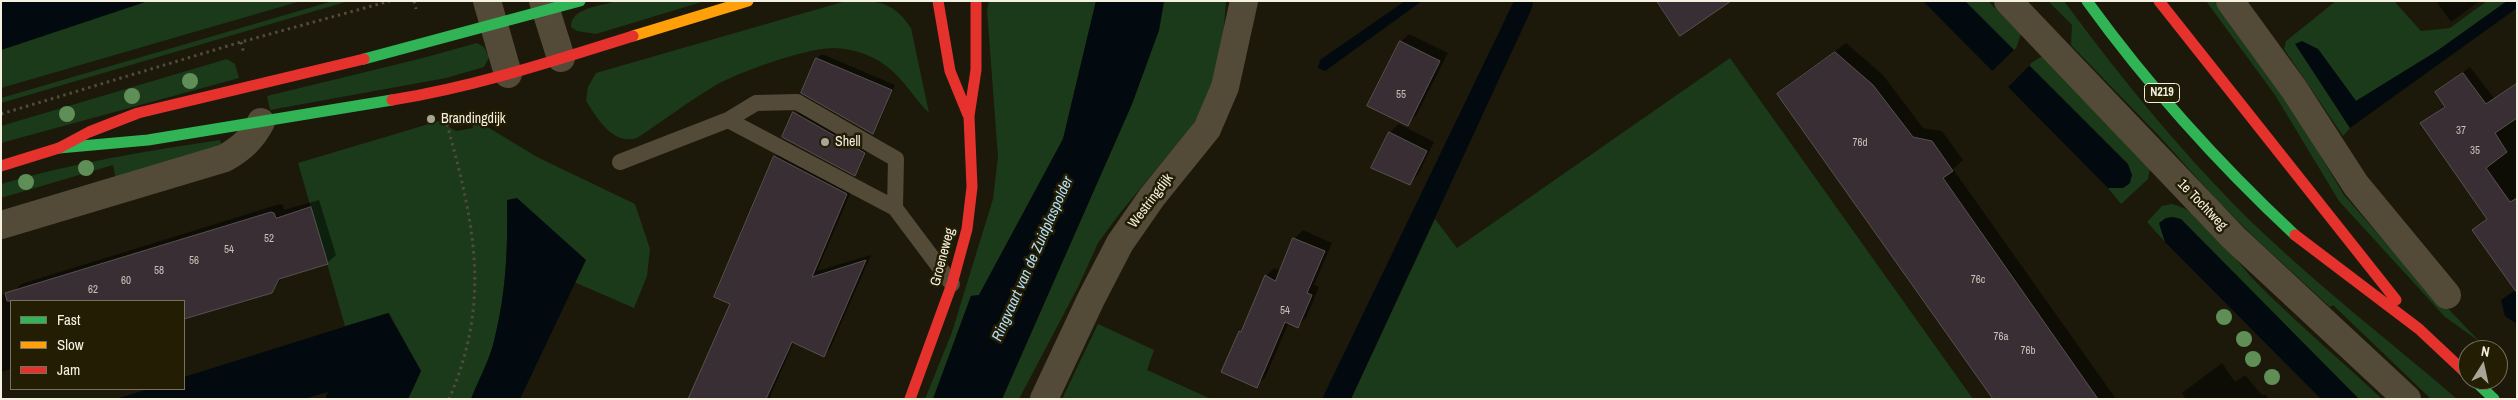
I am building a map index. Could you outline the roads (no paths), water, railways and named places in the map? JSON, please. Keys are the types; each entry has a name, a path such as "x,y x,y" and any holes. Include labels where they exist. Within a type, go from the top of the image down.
{"street":[{"path":"1,166 59,148 89,132 138,113 425,42 490,13 580,1"},
{"path":"59,148 118,144 438,93 508,74 748,1"},
{"name":"Groeneweg","path":"938,1 950,71 969,116"},
{"name":"Groeneweg","path":"910,399 952,284 965,238 972,194 973,168 969,116 976,70 976,1"},
{"name":"Westringdijk","path":"1044,399 1091,299 1120,243 1152,197 1208,129 1225,87 1244,1"},
{"name":"1e Tochtweg","path":"2008,1 2234,238 2407,399"},
{"name":"N219","path":"2087,1 2111,34 2239,183 2304,244 2418,329 2458,366"},
{"name":"N219","path":"2158,1 2418,329"},
{"path":"2230,1 2294,89 2356,185 2447,295"},
{"path":"545,6 561,58"},
{"path":"490,13 508,74"},
{"path":"1,225 225,158 241,149 249,141 261,122"},
{"path":"2485,390 2494,399"}],"lane":[{"path":"620,162 728,120 756,104 797,102 896,159 895,208"},
{"path":"728,120 895,208 952,284"}],"water":[{"path":"1,1 148,1 1,50"},
{"name":"Ringvaart van de Zuidplaspolder","path":"1096,1 1164,1 1159,30 1132,104 1002,399 933,399 971,296 979,295 1063,139"},
{"path":"1405,1 1422,1 1325,71 1318,68 1320,60"},
{"path":"1514,1 1533,1 1532,8 1351,399 1322,399"},
{"path":"1923,1 1965,1 2128,164 2132,175 2130,183 2123,188 2108,188"},
{"path":"2507,1 2517,1 2517,8 2350,128 2295,44 2302,41 2318,49 2356,101 2437,51"},
{"path":"517,198 586,260 520,399 471,399 491,352 501,309 507,238 507,200"},
{"path":"2166,218 2181,219 2359,399 2321,399 2165,242 2159,223"},
{"path":"2517,289 2517,324 2505,316 2501,300"},
{"path":"388,313 421,371 408,399 325,399 328,392 304,399 116,399 145,390 185,390 185,377"}],"place":[{"name":"Brandingdijk","path":"431,119"},
{"name":"Shell","path":"825,142"}]}
